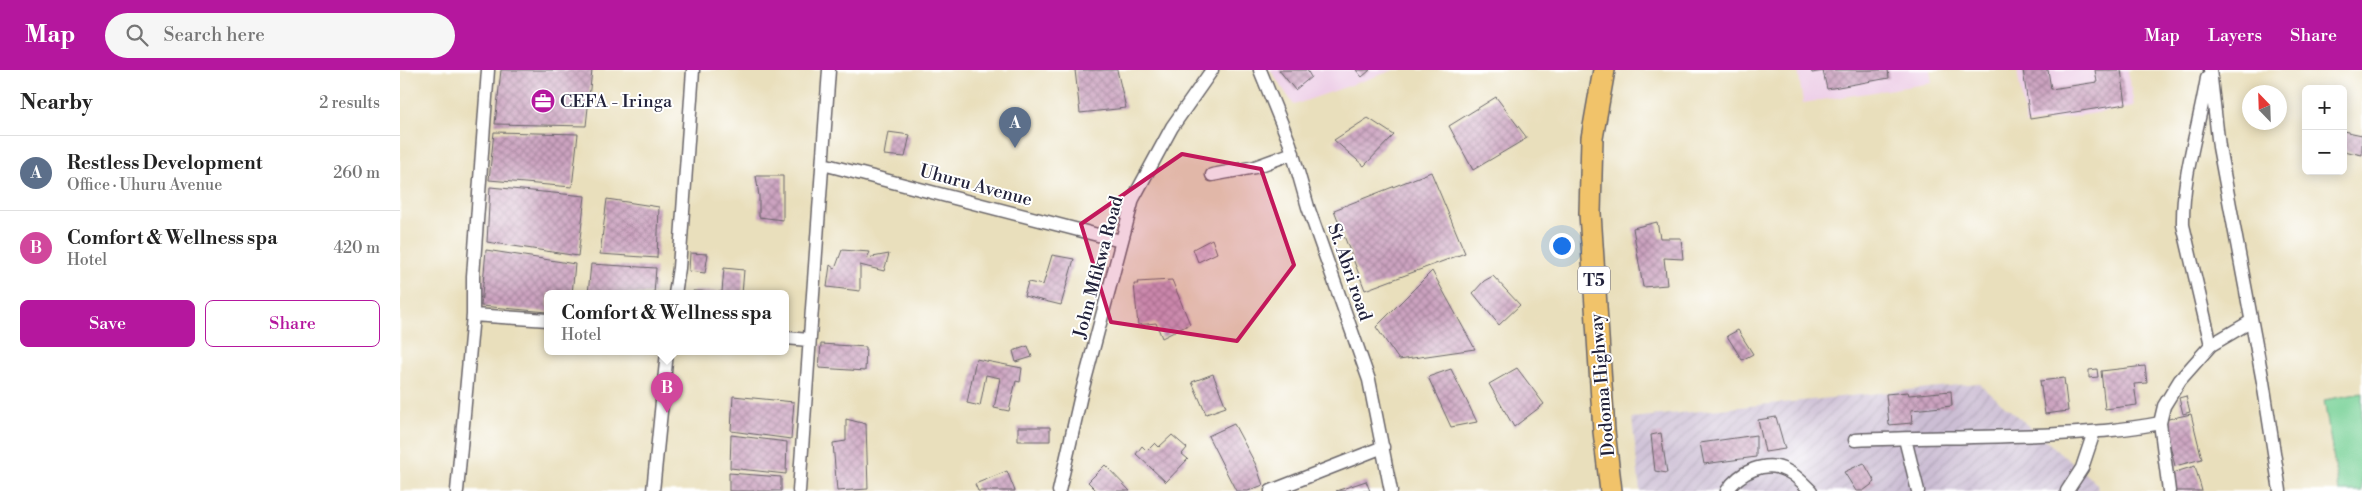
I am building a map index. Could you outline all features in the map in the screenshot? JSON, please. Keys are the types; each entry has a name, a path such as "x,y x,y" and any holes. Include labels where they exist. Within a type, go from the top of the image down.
{"highway":[{"name":"Dodoma Highway","path":"1602,71 1592,138 1590,213 1604,431 1611,491"}],"street":[{"path":"457,491 473,315 474,267 488,70"},
{"path":"675,290 693,70"},
{"path":"799,491 829,70"},
{"name":"John Mfikwa Road","path":"1059,491 1133,199 1172,127 1212,70"},
{"name":"St. Abri road","path":"1260,70 1280,115 1308,207 1369,380 1391,491"},
{"path":"2209,70 2219,147 2250,322 2263,382 2280,491"},
{"path":"2209,70 2201,114 2187,167 2183,225 2211,345"},
{"path":"1212,175 1255,167 1293,153"},
{"name":"Uhuru Avenue","path":"823,164 1121,241"},
{"path":"473,315 544,320"},
{"path":"2169,491 2160,423 2164,406 2180,380 2211,345 2250,322"},
{"path":"789,338 809,340"},
{"path":"653,491 667,355"},
{"path":"1855,440 2002,437 2094,432 2126,430 2160,423"},
{"path":"2067,491 2082,468 2094,432"},
{"path":"1905,439 1918,491"},
{"path":"1271,491 1297,486 1383,446"},
{"path":"1727,491 1735,480 1750,471 1767,466 1787,471 1811,491"}],"highlighted area":[{"path":"1182,154 1261,169 1294,265 1237,341 1111,322 1081,224"}],"shaded area":[{"path":"1270,70 1394,70 1294,105"},
{"path":"1798,70 1930,70 1932,83 1803,103"},
{"path":"2017,70 2128,70 2134,107 2026,124"},
{"path":"1978,383 2097,484 2098,491 1640,491 1632,418"}],"green space":[{"path":"2362,393 2362,491 2339,491 2324,400"}],"building":[{"path":"501,70 592,70 586,126 495,124"},
{"path":"1075,70 1117,70 1126,108 1080,113"},
{"path":"1279,70 1307,70 1311,77 1295,90"},
{"path":"1356,70 1370,70 1362,77"},
{"path":"1811,70 1888,70 1889,78 1827,89 1823,71 1812,73"},
{"path":"2023,70 2048,70 2051,89 2097,82 2095,70 2121,70 2126,104 2030,119"},
{"path":"1496,97 1527,138 1473,170 1449,126"},
{"path":"1368,118 1394,135 1364,166 1334,140"},
{"path":"494,132 578,134 572,187 489,180"},
{"path":"888,132 910,135 905,157 884,155"},
{"path":"2347,132 2362,135 2362,155 2347,152"},
{"path":"1431,172 1465,253 1365,290 1334,210"},
{"path":"756,176 783,176 783,220 759,217 759,196"},
{"path":"490,187 585,196 578,256 487,242"},
{"path":"607,199 659,207 657,258 600,254"},
{"path":"1657,222 1660,238 1681,238 1683,259 1664,258 1667,285 1643,287 1633,228"},
{"path":"1212,239 1217,253 1198,262 1193,249"},
{"path":"486,250 575,264 572,290 544,290 544,312 481,306"},
{"path":"842,250 870,252 867,258 889,254 884,271 860,265 860,291 827,287 830,265 835,269"},
{"path":"690,253 708,254 705,273 689,271"},
{"path":"1052,255 1074,259 1061,305 1024,296 1028,282 1043,285"},
{"path":"591,264 656,268 654,290 588,290"},
{"path":"724,268 744,270 742,290 722,290"},
{"path":"1432,271 1475,349 1399,360 1376,327"},
{"path":"1493,276 1520,305 1499,325 1473,293 1484,281"},
{"path":"1172,280 1190,324 1162,338 1156,323 1138,325 1134,284 1138,284 1137,282"},
{"path":"1738,330 1753,354 1742,360 1727,336"},
{"path":"821,344 866,347 865,371 819,368"},
{"path":"1028,346 1032,357 1016,362 1013,351"},
{"path":"976,359 1022,368 1020,382 1016,381 1009,411 994,408 1000,378 986,375 980,406 967,403"},
{"path":"2145,366 2147,383 2134,384 2137,405 2105,409 2101,371"},
{"path":"1517,368 1544,404 1514,427 1489,384"},
{"path":"1451,369 1477,422 1451,427 1428,377"},
{"path":"2097,369 2098,377 2089,378 2089,370"},
{"path":"1213,374 1226,407 1206,414 1192,382"},
{"path":"2064,378 2068,411 2045,414 2040,381"},
{"path":"1951,391 1952,406 1911,410 1912,423 1889,425 1886,394 1908,392 1909,395"},
{"path":"733,396 794,402 791,439 731,431"},
{"path":"2186,396 2190,412 2183,414 2179,398"},
{"path":"2191,414 2202,459 2175,466 2164,420"},
{"path":"1776,417 1785,449 1765,452 1758,420"},
{"path":"846,419 866,424 868,489 837,491 833,443 846,441"},
{"path":"1234,424 1256,465 1263,485 1248,491 1236,491 1208,436"},
{"path":"1018,427 1050,427 1050,441 1018,441"},
{"path":"1661,433 1667,473 1655,471 1651,435"},
{"path":"731,435 787,442 786,474 730,468"},
{"path":"1172,435 1187,448 1182,454 1188,459 1166,482 1136,454 1142,446 1147,451 1155,443 1159,447"},
{"path":"1756,435 1756,457 1704,464 1700,443"},
{"path":"1864,463 1875,482 1863,491 1856,491 1844,472"},
{"path":"1105,465 1130,491 1097,491 1088,482"},
{"path":"2195,466 2202,491 2175,491 2169,474"},
{"path":"1007,471 1015,491 978,491 975,484"},
{"path":"729,473 781,477 781,491 729,491"},
{"path":"1366,481 1370,491 1336,491"}],"place":[{"name":"CEFA - Iringa","path":"543,101"},
{"name":"Restless Development","path":"1015,148"},
{"name":"Comfort & Wellness spa","path":"667,413"}]}
